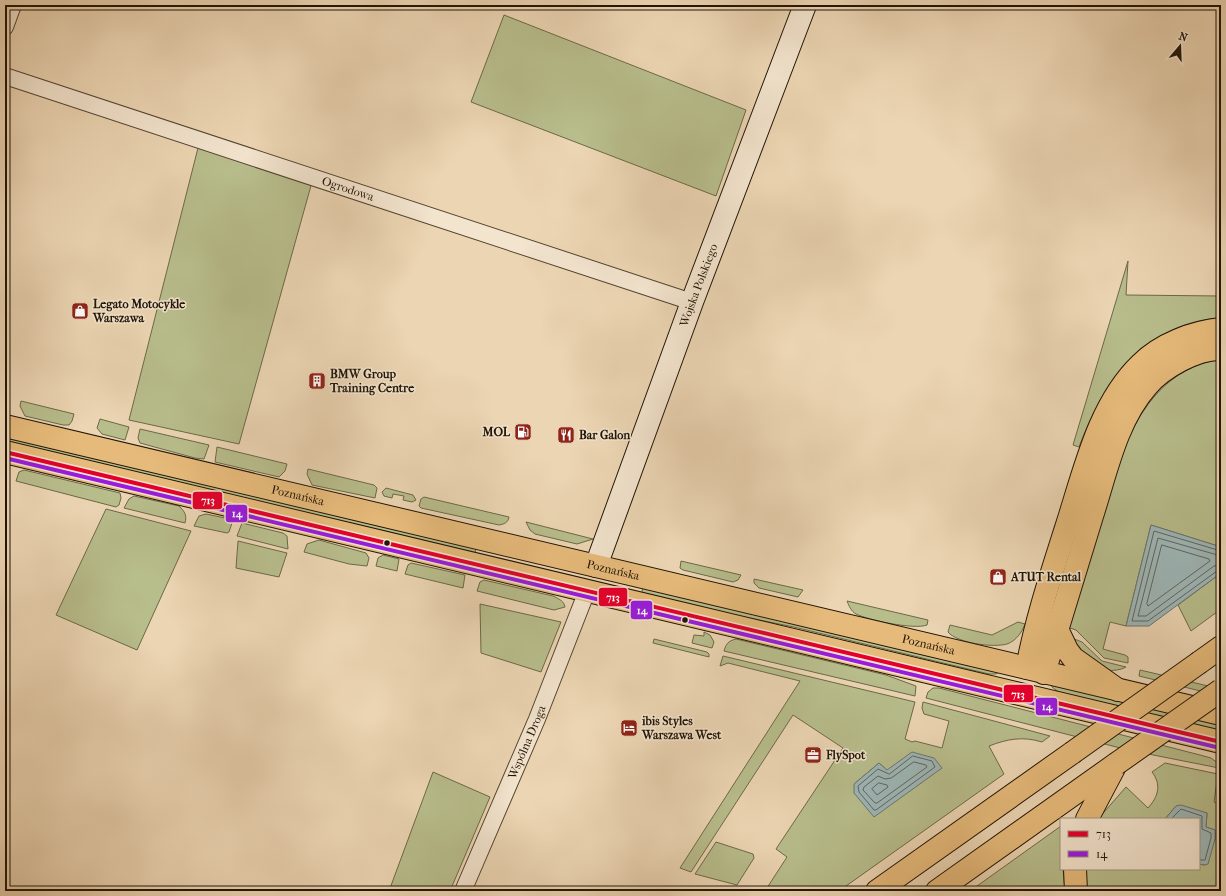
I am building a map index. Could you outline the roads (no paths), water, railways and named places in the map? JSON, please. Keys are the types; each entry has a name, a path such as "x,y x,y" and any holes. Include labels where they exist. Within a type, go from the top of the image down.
{"main road":[{"path":"1029,697 1035,671 1034,630 1084,470 1109,409 1125,383 1141,363 1158,351 1196,334 1221,329"},
{"path":"1035,671 1057,629 1112,451 1128,413 1147,386 1171,366 1189,357 1213,349 1221,349"},
{"name":"Poznańska","path":"5,426 1221,714"},
{"name":"Poznańska","path":"5,452 1221,742"},
{"path":"1057,629 1067,650 1073,658 1118,690"},
{"path":"876,891 1221,647"},
{"path":"937,891 1221,690"},
{"path":"1088,818 1116,764"},
{"path":"1075,870 1076,891"}],"street":[{"path":"5,27 13,5"},
{"name":"Wojska Polskiego","path":"596,566 692,302 805,5"},
{"name":"Ogrodowa","path":"5,76 692,302"},
{"name":"Wspólna Droga","path":"463,891 538,719 587,591"}],"water":[{"path":"1151,525 1221,547 1221,573 1149,626 1126,626"},
{"path":"912,752 934,758 942,768 874,817 854,793 854,784 879,763 887,770"},
{"path":"1181,805 1207,813 1206,827 1215,830 1215,839 1208,864 1200,864 1200,818 1166,818 1176,806"}],"place":[{"name":"Legato Motocykle Warszawa","path":"80,311"},
{"name":"BMW Group Training Centre","path":"317,381"},
{"name":"MOL","path":"523,432"},
{"name":"Bar Galon","path":"566,435"},
{"name":"ATUT Rental","path":"998,577"},
{"name":"ibis Styles Warszawa West","path":"629,728"},
{"name":"FlySpot","path":"813,755"}]}
